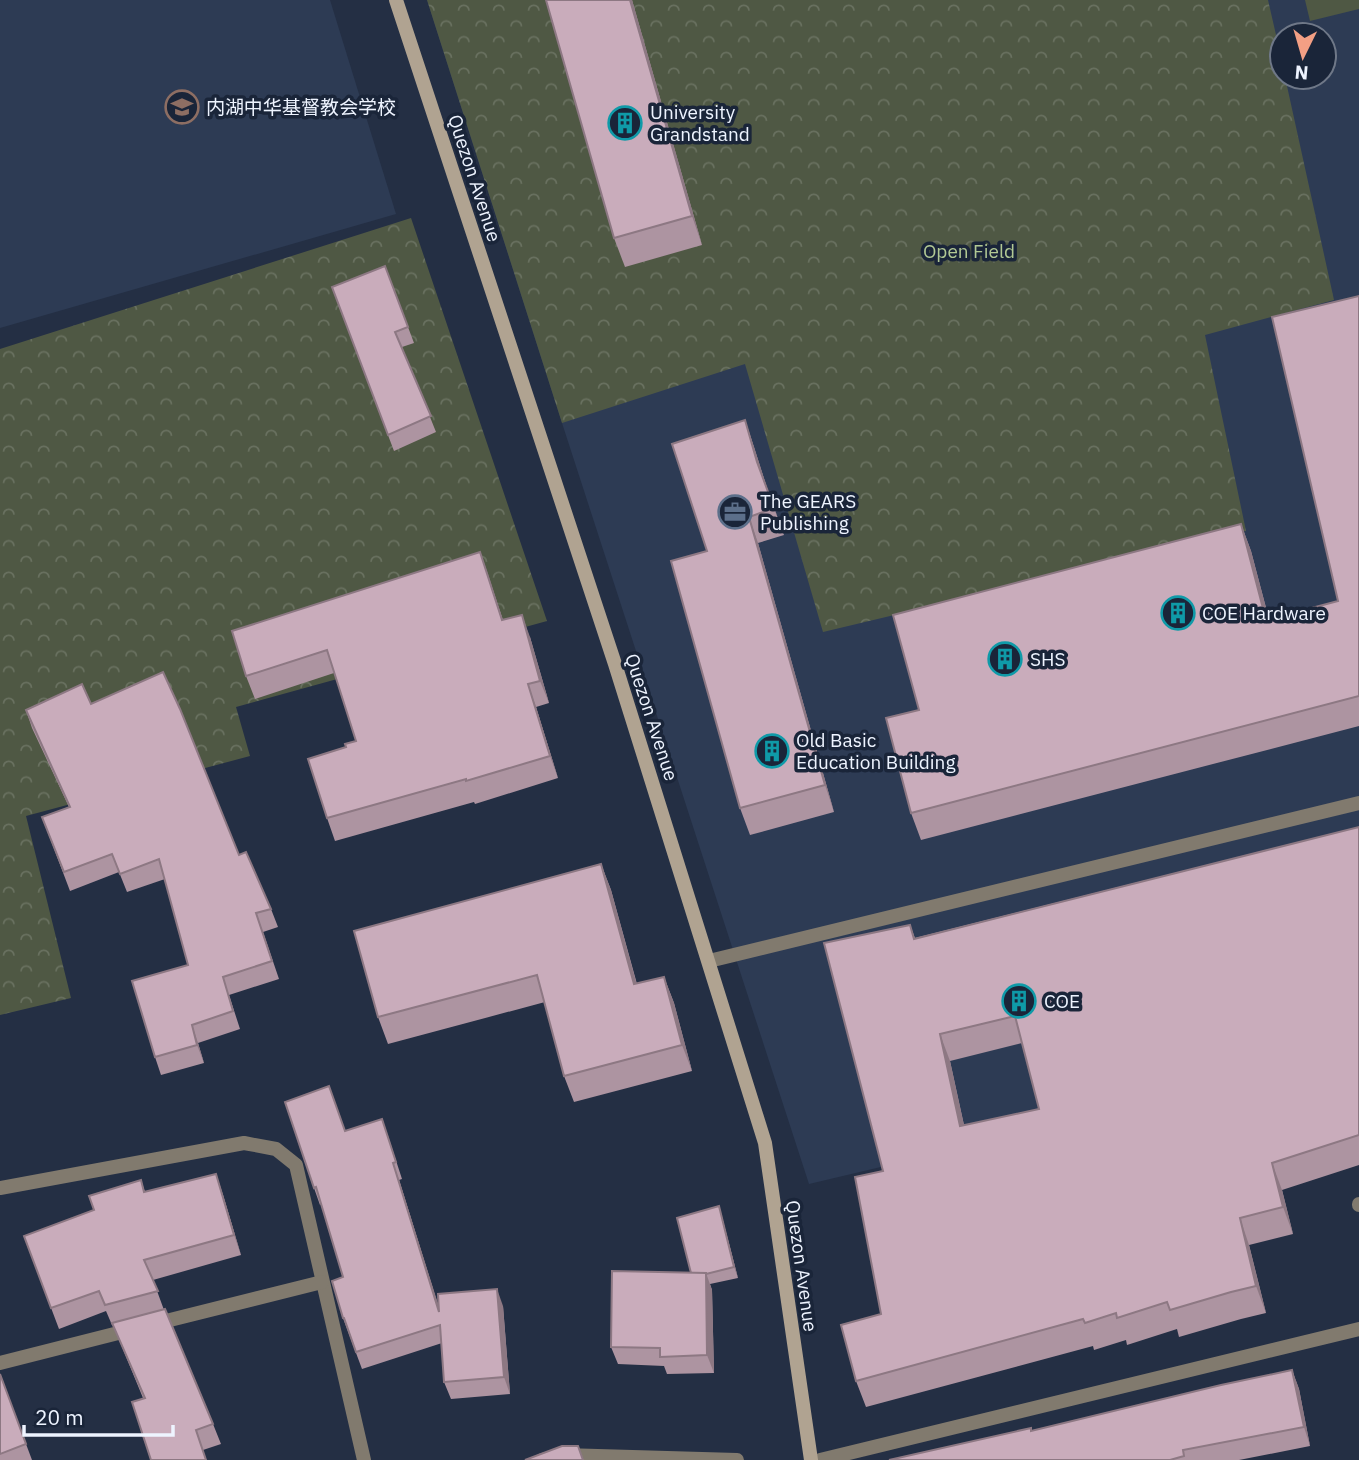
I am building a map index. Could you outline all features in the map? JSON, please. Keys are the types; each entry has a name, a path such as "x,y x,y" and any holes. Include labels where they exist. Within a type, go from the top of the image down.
{"main road":[{"name":"Quezon Avenue","path":"396,0 615,664 765,1143 811,1460"}],"street":[{"path":"709,961 1359,803"},
{"path":"0,1188 244,1143 275,1149 296,1165 364,1460"},
{"path":"0,1363 322,1282"},
{"path":"820,1460 1359,1329"},
{"path":"542,1460 737,1460"}],"shaded area":[{"name":"内湖中华基督教会学校","path":"0,0 330,0 396,214 0,328"},
{"path":"427,0 1359,0 1359,1054 809,1184"}],"green space":[{"name":"Open Field","path":"427,0 1268,0 1273,21 1268,21 1268,91 1288,91 1334,300 1205,335 1246,531 823,632 745,364 562,423"},
{"path":"1305,0 1359,0 1359,9 1310,21"},
{"path":"411,218 547,621 236,707 250,756 26,816 71,998 0,1015 0,349"}],"building":[{"name":"University Grandstand","path":"546,0 630,0 692,216 614,238"},
{"path":"385,266 408,327 395,332 431,416 388,435 332,287"},
{"path":"1359,296 1359,696 911,813 886,718 919,710 893,615 1241,524 1266,620 1338,601 1272,317"},
{"name":"Old Basic Education Building","path":"745,420 774,508 749,517 825,785 740,808 671,561 707,551 672,444"},
{"path":"480,552 502,620 522,615 540,681 528,684 550,756 327,818 308,759 346,747 345,744 356,741 327,650 246,676 232,631"},
{"path":"163,672 239,855 246,852 271,909 256,913 272,961 223,977 233,1011 192,1025 197,1045 155,1057 132,981 188,965 159,859 120,874 112,854 64,872 42,817 70,807 26,710 82,684 91,704"},
{"path":"1359,827 1359,1135 1272,1163 1283,1207 1240,1218 1256,1286 1170,1310 1167,1302 1117,1318 1116,1313 1085,1323 1083,1319 856,1381 841,1325 881,1314 855,1177 883,1171 824,943 910,925 914,939","holes":["1015,1016 1039,1109 960,1126 940,1034"]},
{"path":"601,864 634,984 664,977 682,1045 564,1076 537,975 378,1017 354,931"},
{"path":"329,1086 345,1131 382,1119 439,1312 438,1294 497,1289 504,1377 444,1382 440,1325 356,1352 332,1281 343,1277 316,1187 314,1188 285,1102"},
{"path":"216,1174 234,1235 144,1260 158,1291 105,1305 99,1291 51,1308 24,1236 94,1210 89,1196 141,1180 144,1192"},
{"path":"719,1206 734,1267 706,1274 691,1273 677,1218"},
{"path":"612,1271 706,1273 707,1355 660,1357 660,1348 611,1347"},
{"path":"165,1309 213,1424 196,1430 206,1460 151,1460 132,1402 145,1398 112,1323"},
{"path":"1292,1370 1304,1427 1183,1450 1184,1456 1170,1460 889,1460 1031,1428 1031,1431"},
{"path":"0,1374 26,1444 0,1454"},
{"path":"562,1446 578,1446 583,1460 525,1460"}],"place":[{"name":"内湖中华基督教会学校","path":"182,107"},
{"name":"University Grandstand","path":"625,123"},
{"name":"The GEARS Publishing","path":"735,512"},
{"name":"COE Hardware","path":"1178,613"},
{"name":"SHS","path":"1005,659"},
{"name":"Old Basic Education Building","path":"772,751"},
{"name":"COE","path":"1019,1001"}]}
